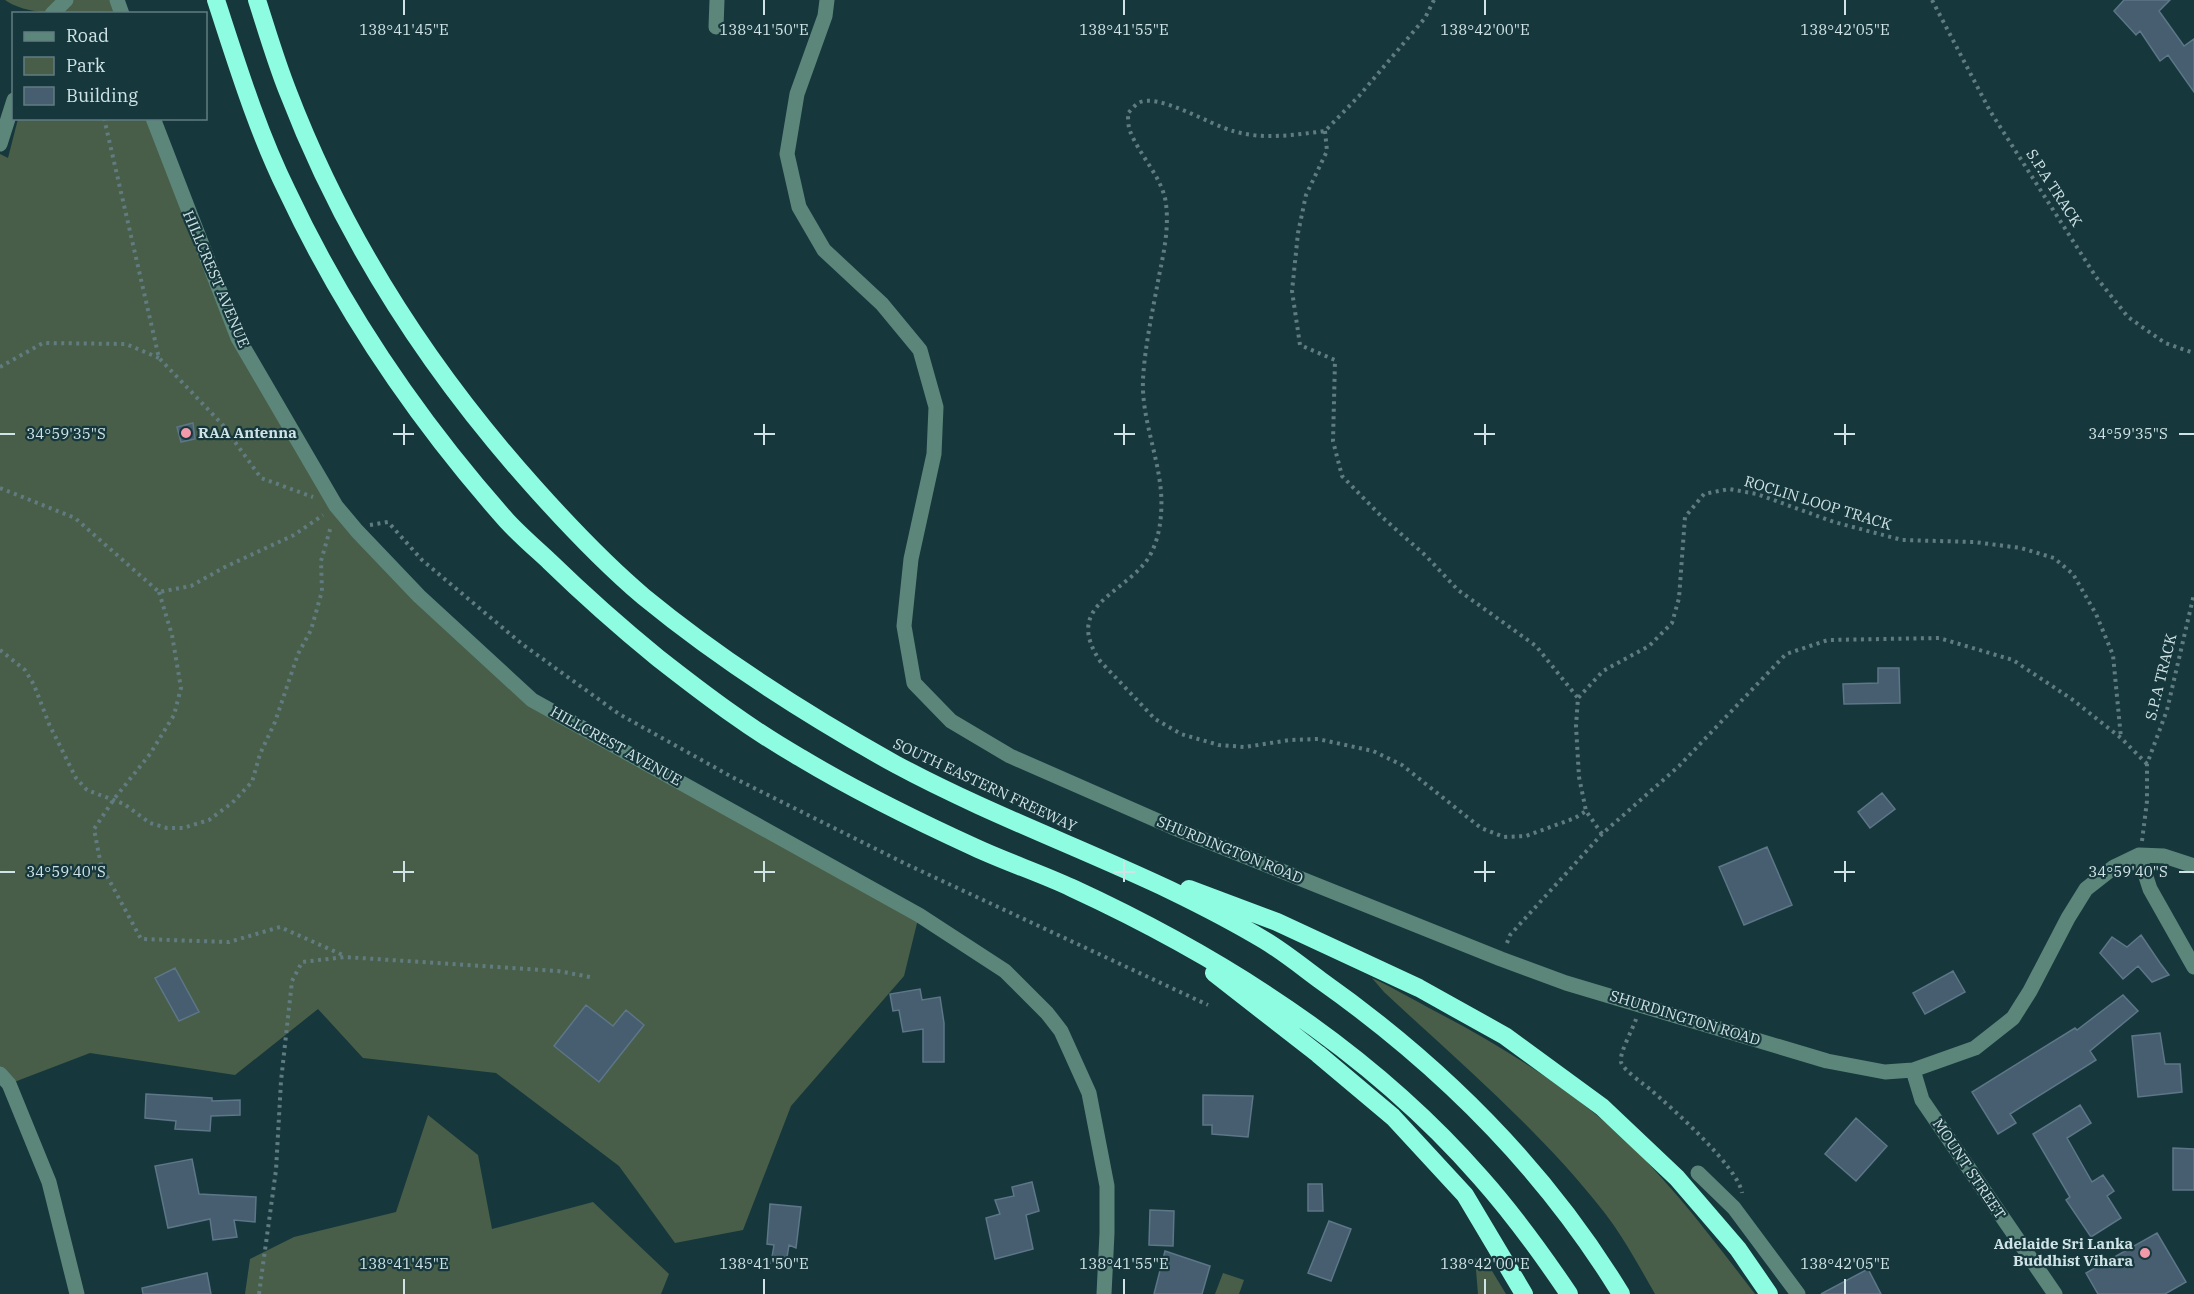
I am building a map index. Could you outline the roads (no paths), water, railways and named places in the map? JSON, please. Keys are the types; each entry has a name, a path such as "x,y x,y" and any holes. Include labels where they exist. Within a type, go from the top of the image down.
{"highway":[{"path":"216,0 246,92 286,190 332,278 384,364 444,446 510,524 618,626 714,702 801,758 976,848 1071,887 1162,933 1250,983 1333,1041 1409,1104 1482,1178 1546,1260 1569,1294"},
{"name":"SOUTH EASTERN FREEWAY","path":"257,0 288,93 332,190 380,281 450,385 499,448 566,523 642,595 721,656 807,713 908,770 990,811 1173,892 1265,941 1347,999 1425,1062 1544,1183 1621,1294"},
{"path":"1083,851 1277,922 1427,992 1498,1031 1602,1107 1677,1178 1738,1249 1769,1294"},
{"path":"1162,933 1318,1054 1393,1117 1465,1195 1524,1294"}],"street":[{"path":"54,12 66,0"},
{"path":"716,27 717,0"},
{"name":"SHURDINGTON ROAD","path":"827,0 825,16 796,94 787,154 799,207 824,250 882,303 920,350 936,406 934,454 911,559 904,626 914,683 951,721 1011,756 1172,827 1501,959 1566,983 1827,1061 1885,1072 1913,1070 1975,1048 2013,1018 2086,889 2114,867 2139,855"},
{"path":"0,144 12,106"},
{"name":"HILLCREST AVENUE","path":"154,120 238,338 336,506 419,596 532,700 919,915 1005,971 1047,1013 1061,1031 1089,1093 1107,1186 1104,1294"},
{"path":"2194,865 2164,856 2139,855 2150,889 2194,968"},
{"name":"MOUNT STREET","path":"1913,1070 1922,1100 2055,1294"},
{"path":"0,1074 9,1084 49,1182 77,1294"},
{"path":"1698,1173 1734,1208 1798,1294"}],"place":[{"name":"RAA Antenna","path":"186,433"},
{"name":"Adelaide Sri Lanka Buddhist Vihara","path":"2145,1253"}]}
